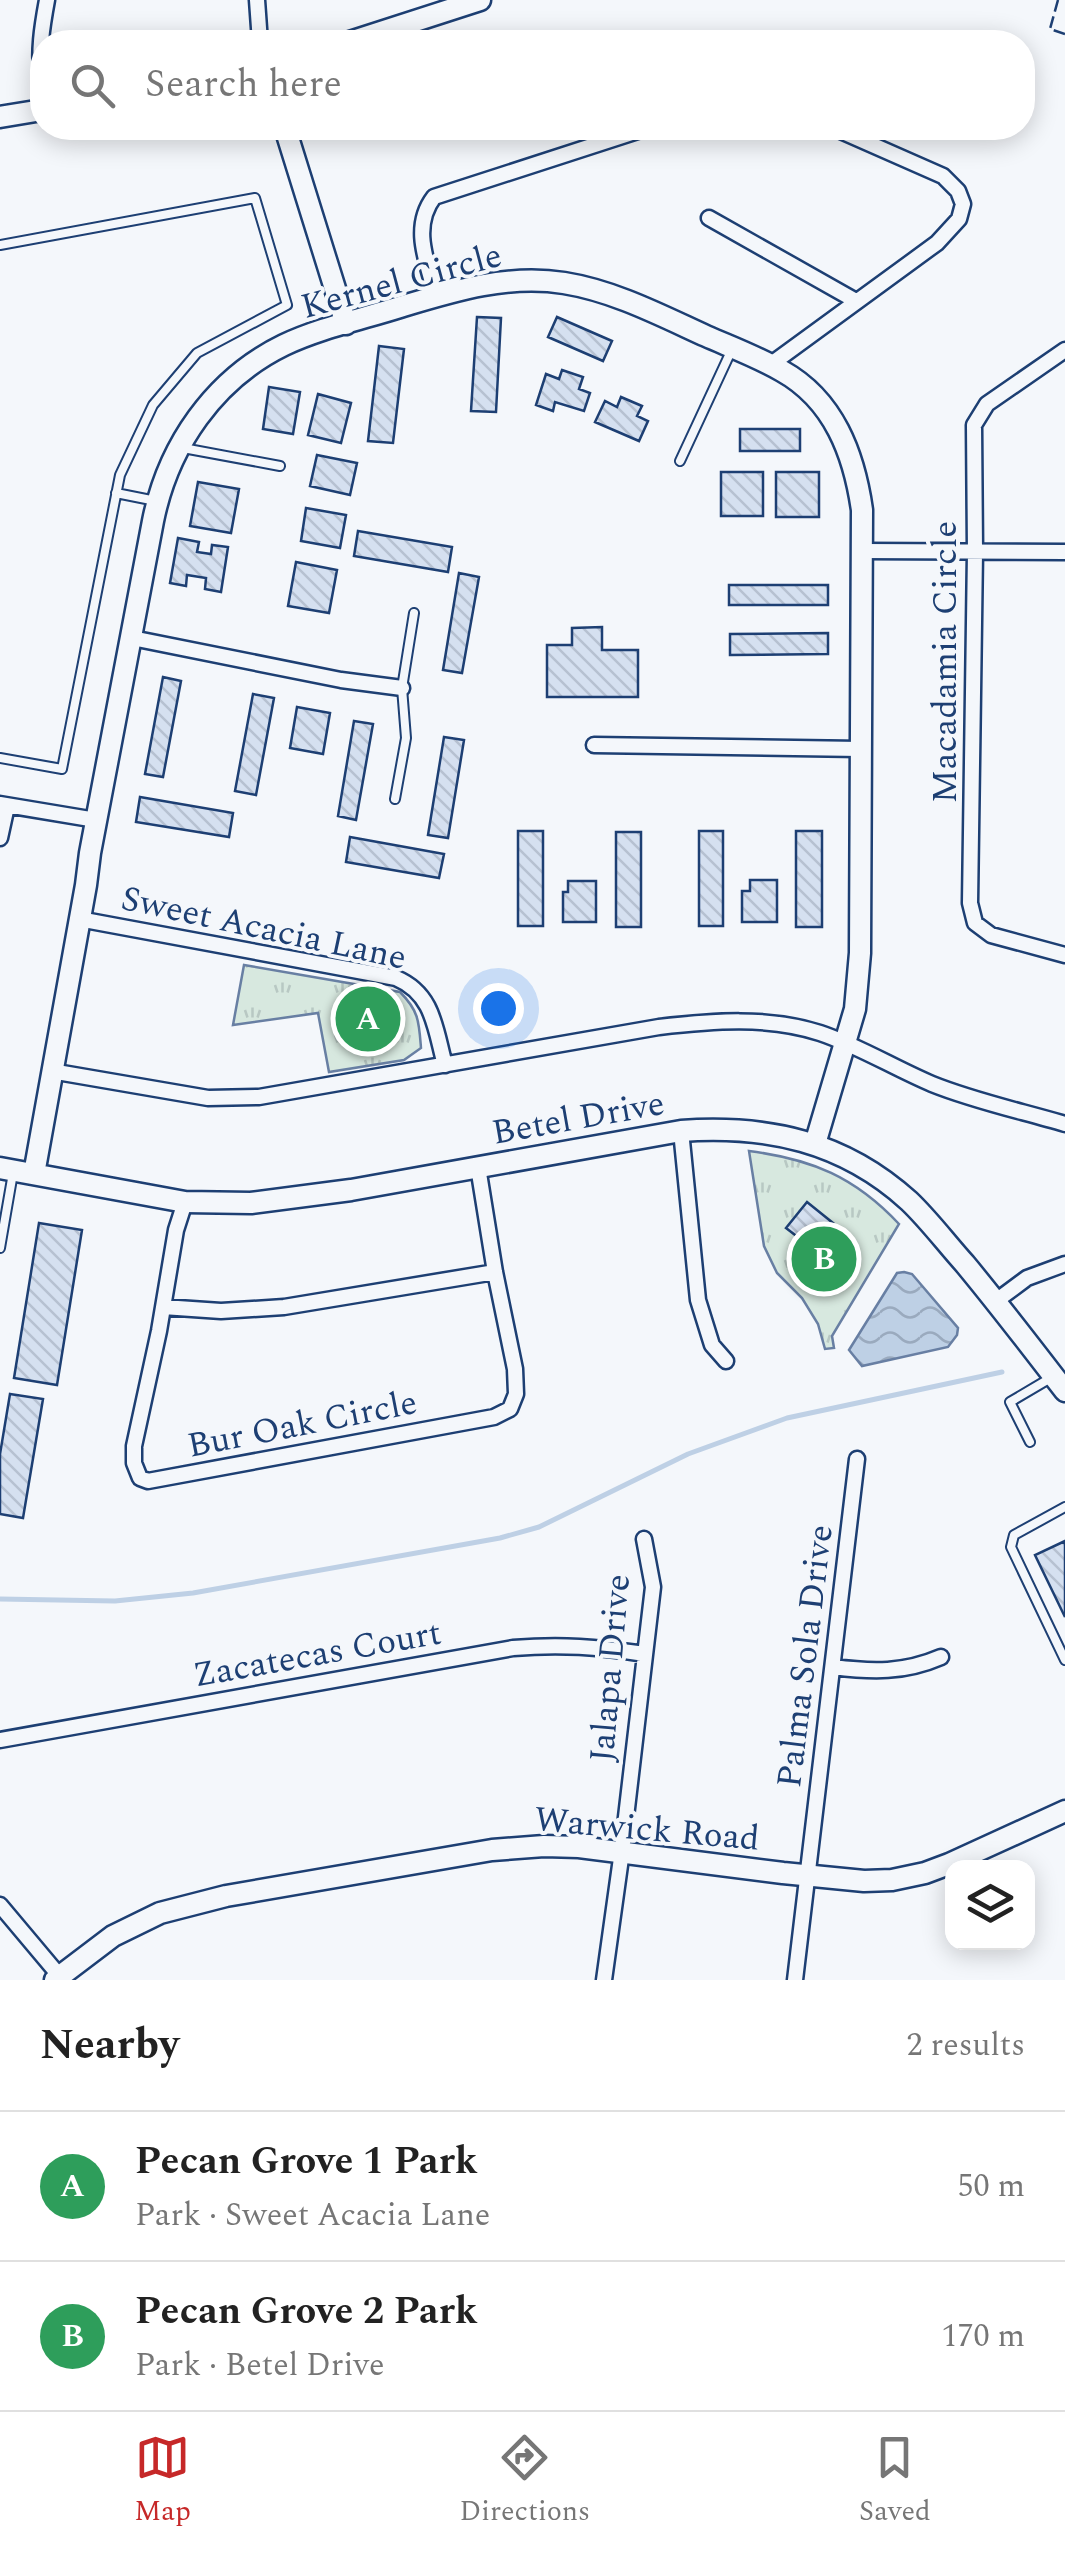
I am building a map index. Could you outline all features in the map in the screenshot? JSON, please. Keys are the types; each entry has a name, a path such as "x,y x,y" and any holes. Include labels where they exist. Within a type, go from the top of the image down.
{"street":[{"path":"41,30 47,0"},
{"path":"257,0 259,30"},
{"path":"385,30 466,2"},
{"path":"0,117 30,112"},
{"path":"288,140 346,324"},
{"path":"436,296 421,228 425,209 434,197 611,140"},
{"path":"770,365 937,242 958,219 963,204 958,191 944,176 862,140"},
{"path":"709,218 856,301"},
{"name":"Kernel Circle","path":"16,1171 52,1071 157,501 178,448 210,403 252,364 290,343 436,296 518,280 562,282 620,298 784,372 808,391 837,427 852,458 862,510 863,551 860,954 855,1009 815,1144"},
{"name":"Macadamia Circle","path":"1065,350 987,404 974,425 972,914 980,928 992,935 1065,955"},
{"path":"863,551 1065,552"},
{"path":"132,638 341,680 402,688"},
{"path":"594,746 860,749"},
{"path":"0,838 3,805 96,820"},
{"name":"Sweet Acacia Lane","path":"79,919 396,978 414,988 430,1009 445,1065"},
{"path":"52,1071 208,1098 283,1094 659,1027 751,1021 802,1028 932,1084 1065,1124"},
{"path":"681,1131 698,1300 712,1345 726,1362"},
{"name":"Betel Drive","path":"16,1171 186,1202 277,1201 681,1131 769,1132 842,1155 876,1174 908,1200 996,1301 1059,1383"},
{"name":"Bur Oak Circle","path":"186,1202 176,1230 134,1446 134,1464 140,1478 148,1481 494,1417 510,1409 516,1394 515,1369 494,1272 478,1167"},
{"path":"996,1301 1027,1278 1065,1264"},
{"path":"163,1307 284,1308 494,1272"},
{"name":"Palma Sola Drive","path":"795,1980 857,1459"},
{"name":"Jalapa Drive","path":"604,1980 653,1587 644,1539"},
{"name":"Zacatecas Court","path":"0,1740 513,1648 556,1644 645,1654"},
{"path":"833,1668 890,1672 940,1657"},
{"name":"Warwick Road","path":"60,1979 113,1936 160,1913 197,1902 492,1850 544,1846 809,1876 892,1880 925,1873 1065,1811"},
{"path":"0,1905 60,1979"}],"lane":[{"path":"0,245 255,198 287,305 198,353 153,405 120,475 62,769 0,758"},
{"path":"680,461 733,348"},
{"path":"178,448 280,466"},
{"path":"116,493 157,501"},
{"path":"396,799 406,738 402,688 414,613"},
{"path":"0,1248 16,1171"},
{"path":"1030,1442 1010,1402 1059,1383"},
{"path":"1065,1507 1014,1534 1011,1547 1065,1660"}],"green space":[{"path":"244,965 400,992 417,1017 421,1048 404,1060 329,1072 318,1013 233,1025"},
{"path":"749,1151 793,1159 831,1173 866,1194 899,1224 832,1336 834,1348 825,1349 818,1324 802,1298 777,1273 764,1246"}],"water":[{"path":"897,1273 912,1274 958,1328 957,1335 948,1347 862,1366 849,1350"}],"building":[{"path":"477,317 501,318 496,412 471,411"},
{"path":"557,317 612,341 603,361 548,337"},
{"path":"379,346 404,349 393,443 368,441"},
{"path":"562,370 583,377 579,389 590,393 584,411 555,402 553,411 536,405 546,374 559,379"},
{"path":"269,387 300,392 293,434 263,429"},
{"path":"318,394 351,403 341,443 308,435"},
{"path":"621,397 642,406 637,416 648,421 639,441 595,422 605,401 617,407"},
{"path":"740,429 800,429 800,451 740,451"},
{"path":"317,455 357,463 350,495 310,486"},
{"path":"721,472 763,472 763,516 721,516"},
{"path":"776,472 819,472 819,517 776,517"},
{"path":"198,482 239,489 231,533 190,526"},
{"path":"306,508 346,515 340,548 301,541"},
{"path":"358,531 452,547 448,572 354,556"},
{"path":"178,538 199,542 197,552 211,554 212,545 228,547 221,592 205,589 206,578 187,575 186,586 170,583"},
{"path":"296,562 337,570 329,613 288,606"},
{"path":"459,573 479,577 462,673 443,670"},
{"path":"729,585 828,585 828,605 729,605"},
{"path":"602,627 602,650 638,650 638,697 547,697 547,645 572,645 572,628"},
{"path":"828,633 828,654 730,655 730,634"},
{"path":"163,677 181,681 163,777 145,774"},
{"path":"253,694 274,698 256,795 235,791"},
{"path":"297,707 330,713 323,754 290,748"},
{"path":"354,721 373,724 356,820 338,816"},
{"path":"444,737 464,740 448,838 428,835"},
{"path":"140,797 233,813 229,837 136,822"},
{"path":"518,831 543,831 543,926 518,926"},
{"path":"699,831 723,831 723,926 699,926"},
{"path":"796,831 822,831 822,927 796,927"},
{"path":"616,832 641,832 641,927 616,927"},
{"path":"350,837 444,854 439,878 346,862"},
{"path":"750,880 777,880 777,922 742,922 742,891 750,891"},
{"path":"568,881 596,881 596,922 563,922 563,892 568,892"},
{"path":"807,1202 833,1223 812,1248 786,1228"},
{"path":"39,1223 82,1230 57,1385 14,1378"},
{"path":"10,1394 43,1399 23,1518 0,1514 0,1454"},
{"path":"1065,1541 1065,1617 1035,1555"}],"waterway":[{"path":"0,1599 115,1601 193,1593 500,1538 539,1527 688,1454 787,1418 1002,1372"}],"fence":[{"path":"1058,0 1050,29 1065,34"}],"place":[{"name":"Pecan Grove 1 Park","path":"368,1019"},
{"name":"Pecan Grove 2 Park","path":"824,1259"}]}
